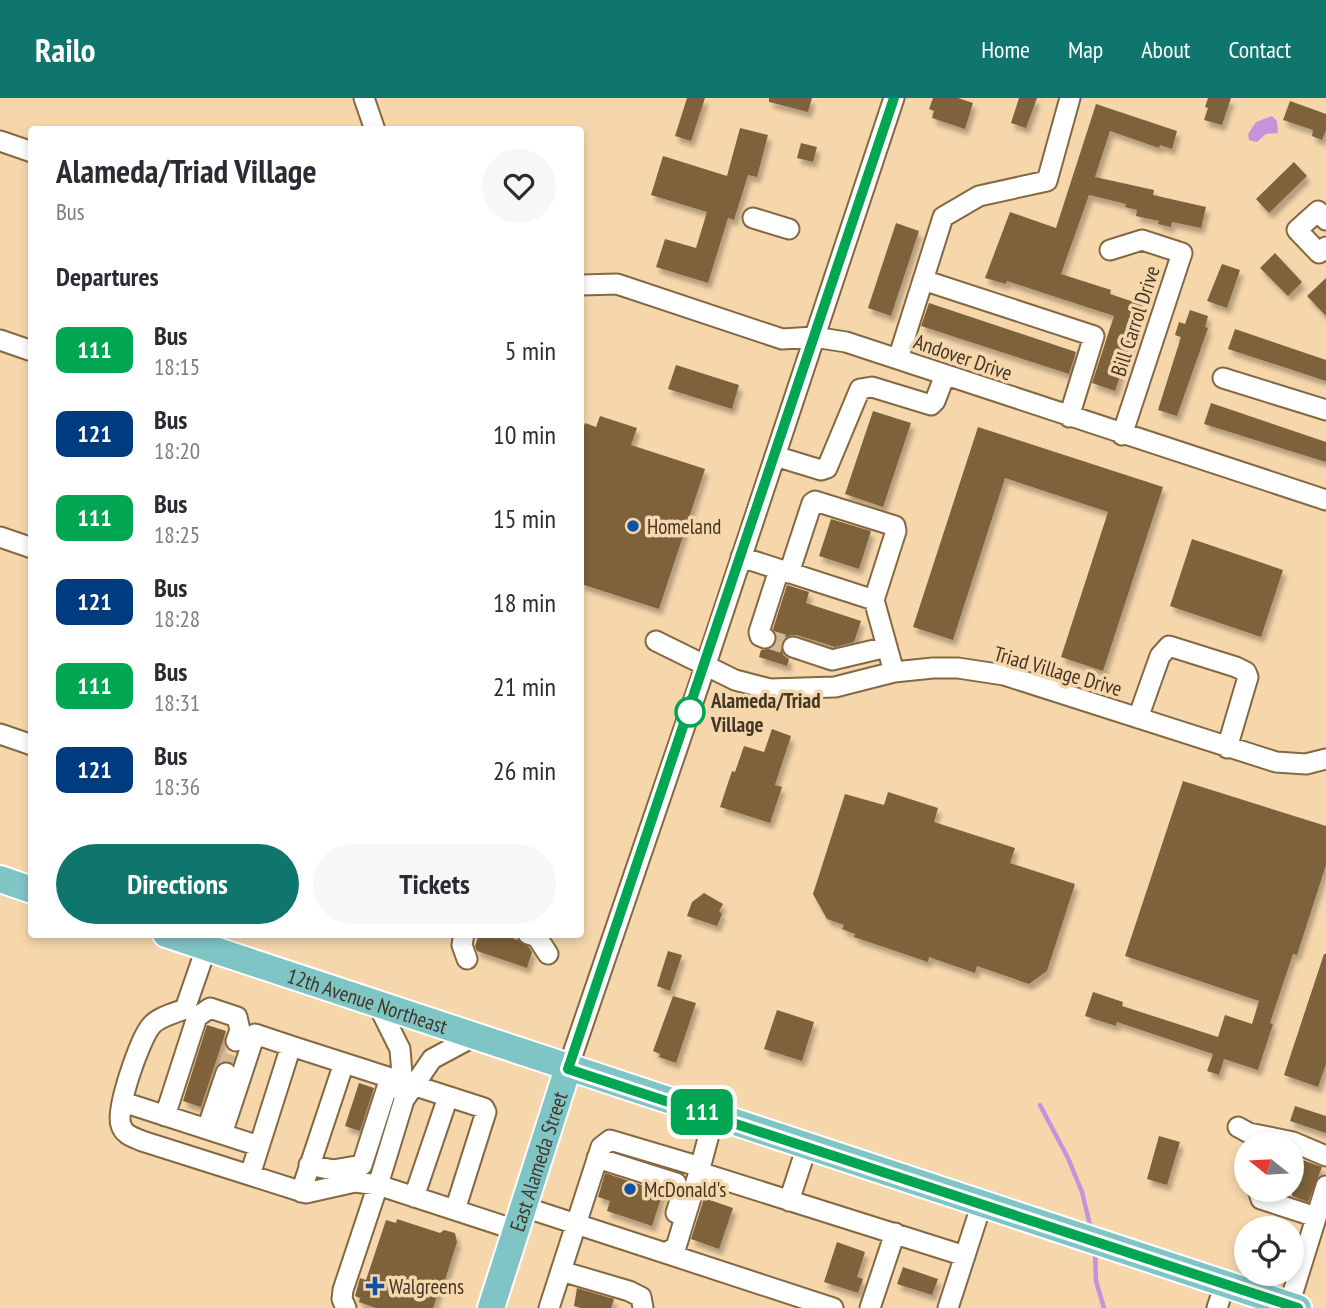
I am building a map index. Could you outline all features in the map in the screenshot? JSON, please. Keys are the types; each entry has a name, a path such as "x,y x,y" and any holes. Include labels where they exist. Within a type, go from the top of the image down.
{"main road":[{"path":"0,879 28,889"},
{"name":"12th Avenue Northeast","path":"190,938 208,941 378,1005 568,1069 1084,1237 1138,1256 1221,1296 1293,1306"},
{"name":"East Alameda Street","path":"491,1308 568,1069"}],"street":[{"path":"364,98 374,126"},
{"name":"East Alameda Street","path":"568,1069 894,98"},
{"path":"898,359 943,217 979,196 1047,181 1070,98"},
{"path":"0,141 28,151"},
{"path":"1326,220 1318,211 1297,230 1319,253 1326,247"},
{"path":"753,218 789,229"},
{"name":"Bill Carrol Drive","path":"1110,250 1142,240 1182,253 1122,435"},
{"path":"923,280 1094,336 1069,417"},
{"name":"Andover Drive","path":"584,285 617,284 782,339 814,337 846,342 1326,500"},
{"path":"0,340 28,350"},
{"path":"775,456 821,470 827,468 860,389 872,387 931,405 945,375"},
{"path":"1223,378 1326,410"},
{"path":"763,637 759,632 815,501 895,526 897,531 874,600 894,672"},
{"path":"0,537 28,547"},
{"path":"741,557 874,600"},
{"name":"Triad Village Drive","path":"656,641 735,680 770,689 835,687 894,672 958,668 1004,675 1227,748 1291,765 1326,759"},
{"path":"793,647 832,660 887,646"},
{"path":"1138,718 1160,656 1169,646 1236,667 1245,671 1248,677 1227,748"},
{"path":"0,734 28,744"},
{"path":"463,938 462,945 467,959"},
{"path":"538,938 548,954"},
{"path":"208,941 185,1009 153,1023 143,1038 123,1102 120,1123 125,1134 306,1193 355,1182 378,1185 455,1210 576,1224 833,1308"},
{"path":"346,1308 342,1299 343,1290 378,1185 403,1086 400,1049 378,1005"},
{"path":"165,1116 197,1017 210,1008 237,1017 244,1035 215,1131"},
{"path":"244,1035 291,1045 403,1086 484,1108 486,1112 455,1210"},
{"path":"309,1165 333,1170 362,1165 403,1086 432,1059 473,1037"},
{"path":"250,1175 291,1045"},
{"path":"301,1192 344,1063"},
{"path":"215,1131 226,1073"},
{"path":"414,1197 448,1097"},
{"path":"123,1102 259,1146"},
{"path":"665,1253 676,1247 714,1116"},
{"path":"1238,1127 1248,1132"},
{"path":"550,1308 597,1158 601,1147 610,1140 694,1165 699,1172 965,1256"},
{"path":"789,1201 807,1146"},
{"path":"1304,1147 1326,1156"},
{"path":"597,1158 666,1179 676,1183 680,1190 681,1197 667,1238 659,1244 646,1247"},
{"path":"1293,1306 1326,1186"},
{"path":"1270,1202 1316,1217"},
{"path":"948,1308 982,1203"},
{"path":"870,1308 895,1233"},
{"path":"561,1271 629,1291 641,1297 643,1308"}],"shaded area":[{"path":"1272,116 1277,121 1278,133 1266,134 1257,142 1249,140 1248,134 1256,122"}],"building":[{"path":"687,98 705,98 691,141 675,136"},
{"path":"769,98 812,98 808,112 769,102"},
{"path":"933,98 958,98 973,103 965,129 932,118 934,111 929,109"},
{"path":"1019,98 1037,98 1026,128 1011,123"},
{"path":"1208,98 1231,98 1222,125 1204,120"},
{"path":"1290,101 1326,114 1326,130 1322,140 1312,136 1313,130 1283,120"},
{"path":"1096,104 1177,131 1172,149 1160,145 1159,148 1110,131 1095,177 1154,190 1153,195 1206,207 1201,228 1172,222 1171,227 1158,224 1159,221 1136,216 1137,210 1125,207 1126,204 1089,195 1061,274 1111,290 1110,294 1143,305 1115,391 1092,383 1114,316 1007,281 1006,284 985,278 1010,212 1056,228"},
{"path":"740,128 768,135 757,177 748,175 734,220 728,218 708,283 656,267 665,239 696,248 707,212 651,195 663,156 727,176"},
{"path":"801,143 817,147 813,162 797,158"},
{"path":"1294,162 1307,176 1269,213 1256,199"},
{"path":"896,223 919,231 891,316 868,308"},
{"path":"1275,253 1302,282 1288,296 1260,268"},
{"path":"1222,264 1240,270 1227,308 1207,301"},
{"path":"1326,278 1326,316 1307,296"},
{"path":"929,303 1076,352 1069,374 921,326"},
{"path":"1190,310 1208,316 1205,327 1208,328 1177,416 1158,410 1181,337 1175,335 1179,322 1185,324"},
{"path":"1235,329 1326,360 1326,381 1228,349"},
{"path":"676,365 739,385 732,409 668,389"},
{"path":"1211,403 1326,442 1326,462 1204,424"},
{"path":"873,411 911,423 883,507 845,494"},
{"name":"Homeland","path":"600,416 637,428 631,445 705,469 659,609 584,585 584,426 585,423 596,427"},
{"path":"978,427 1163,487 1103,671 1061,657 1108,512 1005,478 953,640 913,627"},
{"path":"831,519 871,531 859,569 819,556"},
{"path":"1192,539 1283,570 1261,637 1170,606"},
{"path":"787,585 809,592 806,603 861,621 854,642 835,647 791,635 784,638 781,644 783,655 789,659 787,666 759,657 761,650 772,648 777,642 773,629"},
{"path":"772,729 791,736 775,785 782,787 770,823 720,807 744,746 764,752"},
{"path":"1183,781 1326,826 1326,865 1297,955 1293,954 1270,1023 1273,1024 1258,1070 1224,1059 1219,1075 1207,1071 1213,1054 1117,1022 1116,1026 1085,1016 1093,992 1123,1002 1122,1006 1218,1037 1225,1015 1252,1024 1259,1001 1125,956"},
{"path":"888,792 938,808 934,822 1015,848 1010,863 1075,884 1047,971 1029,984 977,966 975,973 929,957 928,962 854,937 855,934 842,929 844,925 827,919 813,894 845,794 884,805"},
{"path":"704,893 723,904 717,926 687,916 692,902"},
{"path":"478,938 513,938 529,947 532,952 527,968 477,951 475,946"},
{"path":"668,951 682,955 670,991 657,986"},
{"path":"1324,954 1326,1064 1318,1087 1284,1075"},
{"path":"673,996 696,1003 676,1063 659,1057 660,1054 653,1051"},
{"path":"777,1010 814,1022 802,1061 764,1049"},
{"path":"207,1025 226,1031 201,1107 183,1101"},
{"path":"359,1083 374,1088 360,1131 345,1126"},
{"path":"1295,1106 1326,1116 1326,1133 1290,1121"},
{"path":"1159,1136 1180,1142 1167,1185 1147,1179"},
{"path":"1304,1160 1322,1167 1308,1202 1304,1200"},
{"name":"McDonald's","path":"605,1173 663,1192 652,1226 607,1211 610,1201 598,1197"},
{"path":"704,1198 733,1208 719,1249 691,1239"},
{"name":"Walgreens","path":"397,1219 440,1233 444,1230 455,1233 457,1242 433,1308 376,1308 359,1302 360,1298 355,1296 360,1278 366,1280 386,1220 396,1223"},
{"path":"837,1242 865,1252 857,1277 863,1279 858,1293 824,1282"},
{"path":"903,1267 938,1279 932,1295 897,1284"},
{"path":"577,1288 614,1299 611,1308 574,1306"}],"waterway":[{"path":"1040,1105 1068,1158 1082,1192 1091,1229"},
{"path":"1095,1252 1096,1281 1104,1308"}],"tunnel":[{"path":"765,638 793,647"},
{"path":"226,1073 236,1041"}],"bus line":[{"name":"111","path":"894,98 568,1069 1298,1308"}],"place":[{"name":"Homeland","path":"633,526"},
{"name":"Alameda/Triad Village","path":"690,712"},
{"name":"McDonald's","path":"630,1189"},
{"name":"Walgreens","path":"375,1286"}]}
